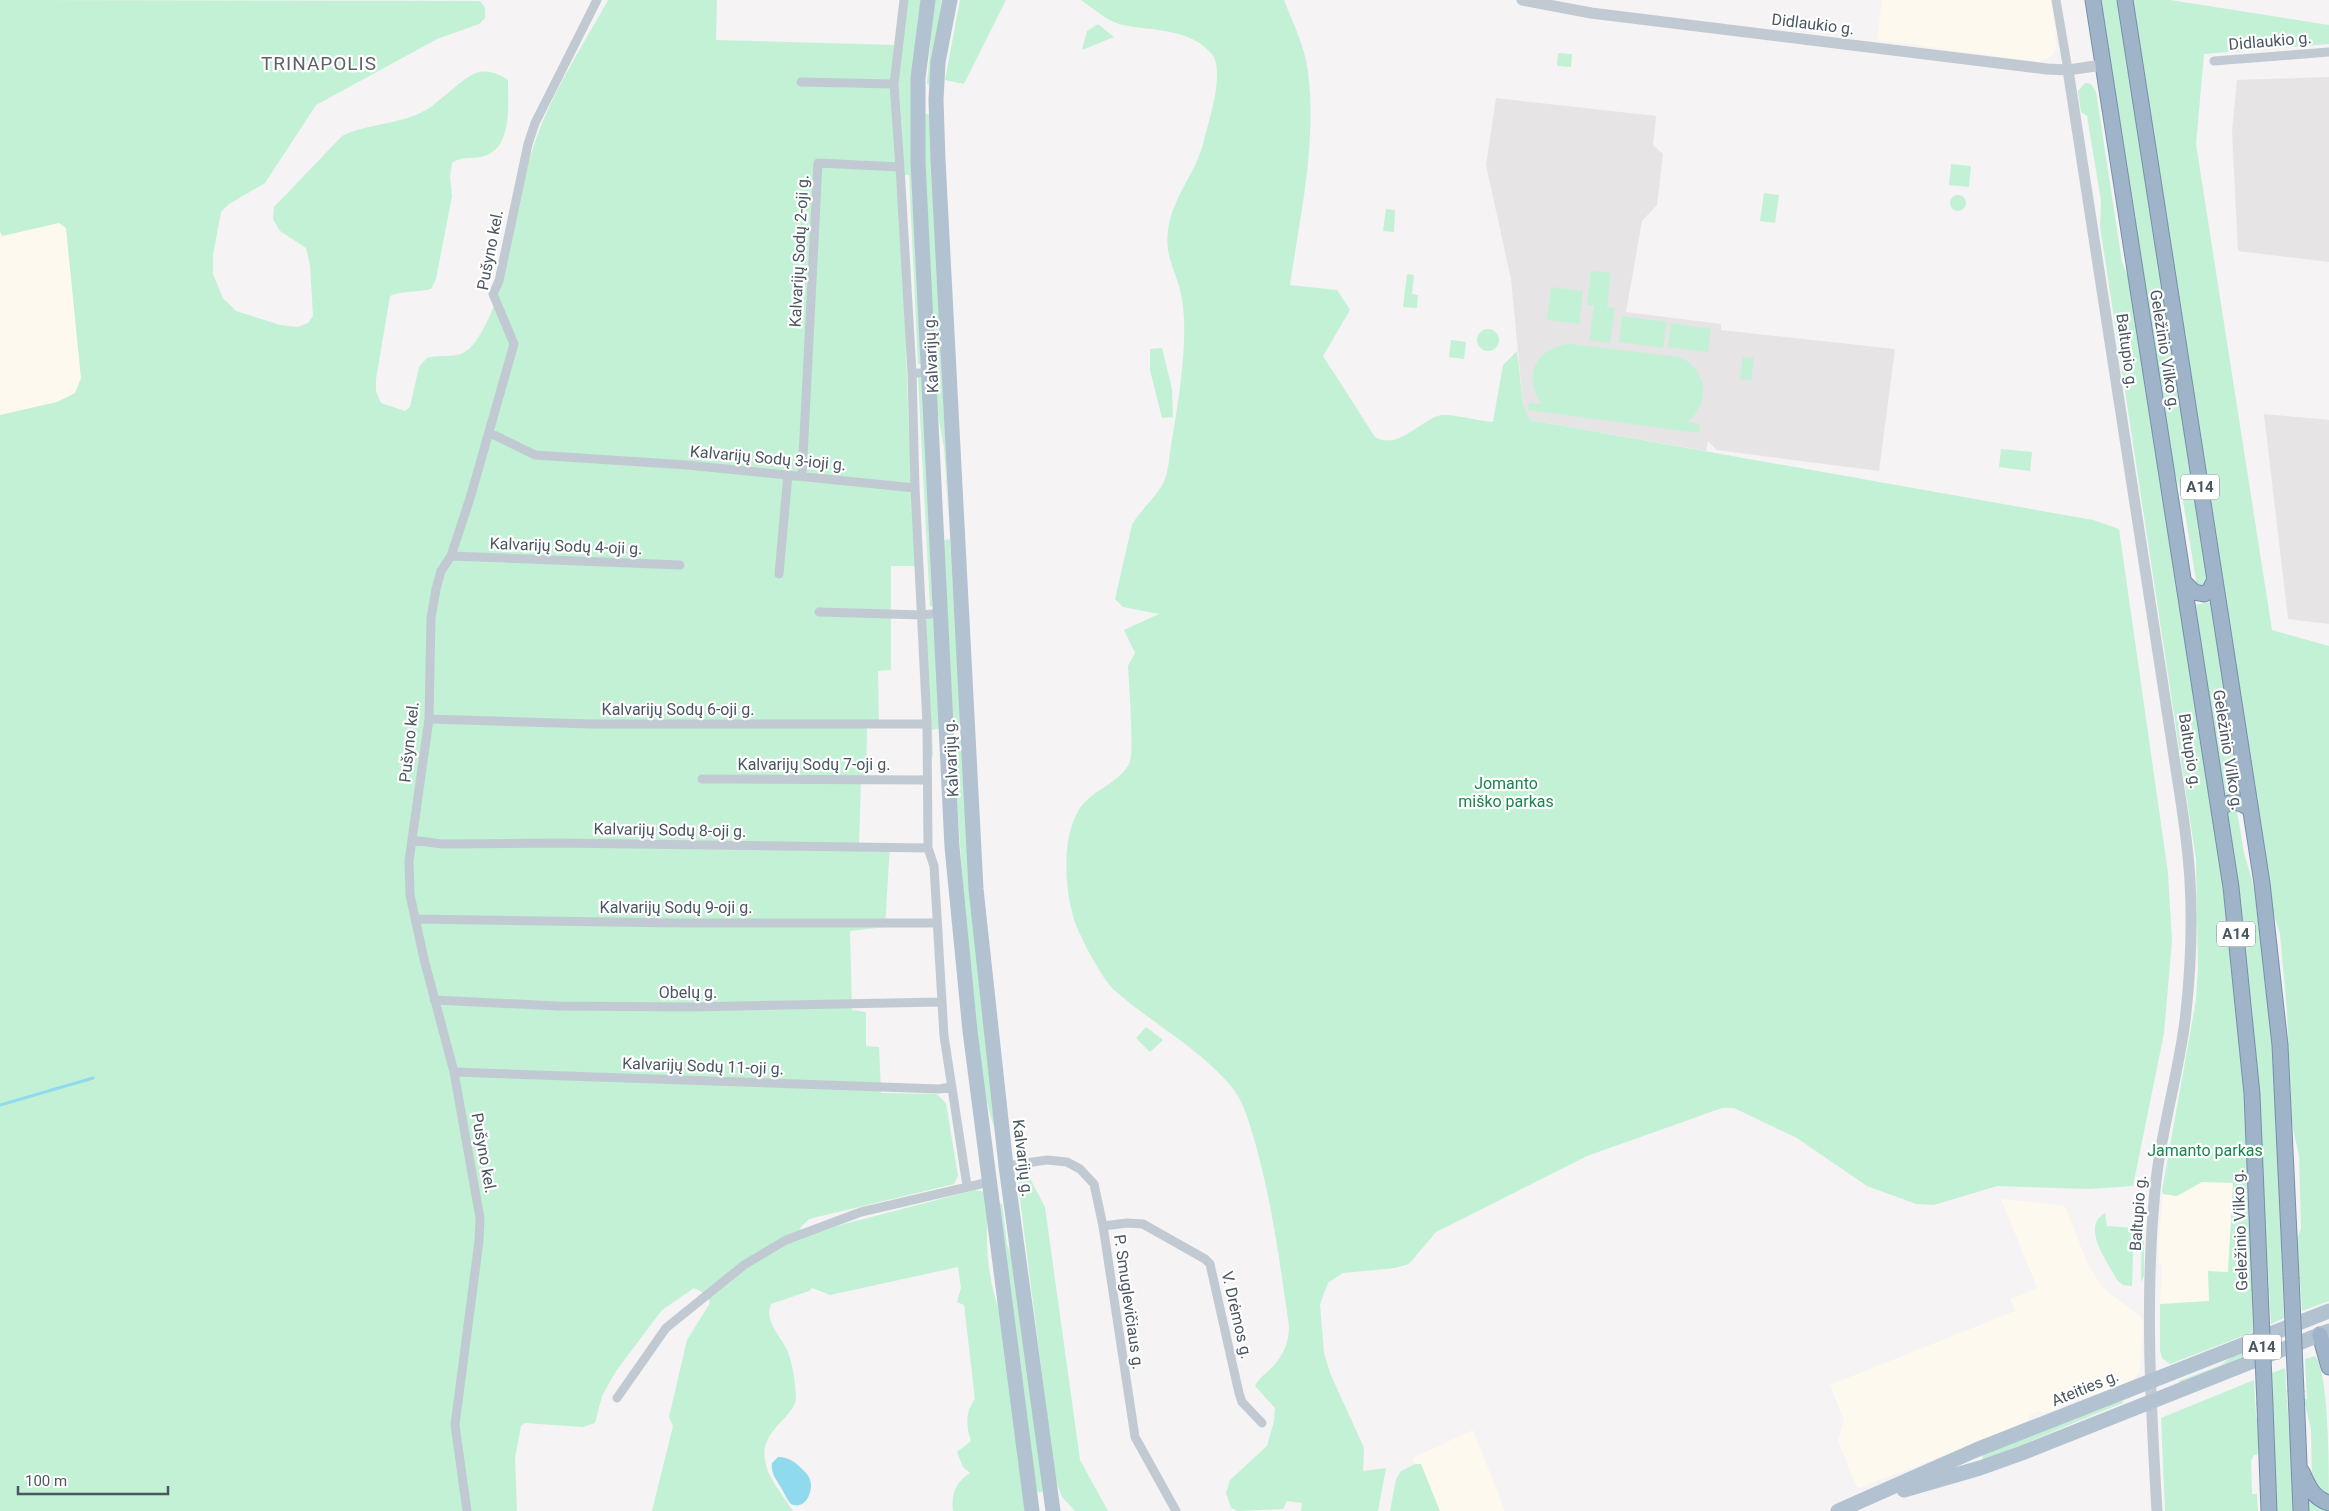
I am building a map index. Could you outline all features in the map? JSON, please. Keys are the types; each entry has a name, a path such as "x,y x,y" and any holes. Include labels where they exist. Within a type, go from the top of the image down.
{"highway":[{"name":"Geležinio Vilko g.","path":"2093,0 2219,811 2242,981 2252,1094 2269,1511"},
{"name":"Geležinio Vilko g.","path":"2125,0 2262,883 2280,1045 2301,1511"},
{"path":"2184,582 2194,592 2204,594 2209,591 2215,580"},
{"path":"2219,811 2224,805 2232,802 2239,802 2249,808"},
{"path":"2324,1333 2329,1367"},
{"path":"2299,1463 2310,1491 2317,1498 2329,1503"}],"main road":[{"name":"Kalvarijų g.","path":"928,0 919,58 917,101 953,856 965,984 988,1175 1032,1511"},
{"name":"Kalvarijų g.","path":"950,0 938,62 936,100 976,889 1006,1166 1053,1511"},
{"path":"917,101 936,100"},
{"path":"937,536 957,536"},
{"path":"988,1175 1006,1166"},
{"path":"2323,1313 2324,1333"},
{"name":"Ateities g.","path":"1857,1504 1976,1450 2323,1313"},
{"name":"Ateities g.","path":"1838,1511 1980,1468 2324,1333"},
{"path":"1976,1450 1980,1468"}],"street":[{"path":"904,0 894,84 912,373 915,488 927,724 928,848 934,866 941,1002 950,1087 967,1186"},
{"name":"Didlaukio g.","path":"1522,0 1599,14 2047,69 2068,70 2102,65"},
{"name":"Baltupio g.","path":"2056,0 2173,747 2186,839 2190,884 2191,929 2185,1022 2162,1142 2154,1203 2150,1401 2157,1511"},
{"name":"Pušyno kel.","path":"467,1511 455,1425 480,1241 480,1218 454,1072 434,1000 410,895 409,875 429,719 431,618 441,571 450,556 490,433 496,403 514,344 493,294 499,281 528,144 546,99 593,1"},
{"name":"Didlaukio g.","path":"2214,62 2329,52"},
{"path":"801,82 894,84"},
{"name":"Kalvarijų Sodų 2-oji g.","path":"802,476 818,163 900,168"},
{"path":"912,373 929,373"},
{"name":"Kalvarijų Sodų 3-ioji g.","path":"490,433 534,455 788,474 915,488"},
{"path":"779,574 788,474"},
{"name":"Kalvarijų Sodų 4-oji g.","path":"450,556 680,565"},
{"path":"818,612 922,615 941,613"},
{"name":"Kalvarijų Sodų 6-oji g.","path":"429,719 533,723 927,724"},
{"name":"Kalvarijų Sodų 7-oji g.","path":"702,779 926,780"},
{"name":"Kalvarijų Sodų 8-oji g.","path":"412,840 442,844 558,843 928,848"},
{"name":"Kalvarijų Sodų 9-oji g.","path":"416,919 680,923 936,923"},
{"name":"Obelų g.","path":"434,1000 558,1006 691,1007 941,1002"},
{"name":"Kalvarijų Sodų 11-oji g.","path":"454,1072 939,1089 950,1087"},
{"name":"P. Smuglevičiaus g.","path":"1006,1166 1047,1160 1067,1162 1080,1169 1094,1184 1103,1226 1135,1437 1176,1511"},
{"path":"617,1398 666,1328 744,1264 786,1240 861,1212 967,1186 988,1175"},
{"name":"V. Drėmos g.","path":"1103,1226 1127,1222 1143,1224 1205,1259 1210,1264 1239,1393 1242,1402 1262,1423"}],"shaded area":[{"path":"1882,0 2051,0 2057,47 2051,57 2039,62 1877,40"},
{"path":"2329,77 2329,262 2238,251 2232,131 2237,80"},
{"path":"1496,98 1656,116 1653,145 1663,154 1657,205 1642,221 1626,312 1721,324 1721,330 1895,349 1879,471 1717,450 1708,441 1706,451 1530,420 1523,404 1511,279 1486,165"},
{"path":"59,223 66,228 81,378 80,385 75,393 57,402 0,415 0,232 3,236"},
{"path":"2264,414 2329,420 2329,624 2288,619"},
{"path":"2202,1182 2233,1182 2228,1272 2209,1301 2160,1304 2162,1266 2159,1264 2159,1238 2163,1194 2177,1196"},
{"path":"2001,1199 2063,1205 2066,1208 2088,1265 2103,1288 2139,1315 2143,1322 2140,1372 2131,1382 2101,1394 2088,1395 2045,1413 2039,1411 2030,1415 2026,1424 1859,1488 1856,1486 1838,1440 1844,1420 1830,1385 2015,1311 2010,1299 2037,1288"},
{"path":"1473,1430 1505,1511 1390,1511 1396,1479 1401,1471 1415,1464 1412,1458"}],"green space":[{"path":"0,0 480,1 485,8 485,18 479,24 437,39 316,105 265,183 229,204 221,212 213,255 213,274 223,298 236,311 280,325 298,327 308,323 313,316 310,265 306,248 280,231 273,219 274,207 342,136 416,115 432,106 473,74 479,72 494,73 508,80 508,114 504,137 499,146 491,153 481,157 462,159 452,163 450,177 452,196 436,279 431,289 390,296 376,379 376,392 381,403 405,411 410,407 419,367 427,358 462,354 472,346 485,326 503,277 527,168 541,126 568,71 608,0 717,0 716,40 895,45 909,434 917,566 891,566 891,670 878,671 879,727 867,728 866,782 861,782 859,844 890,845 885,927 850,931 852,1010 866,1012 866,1046 879,1047 881,1093 937,1094 946,1103 958,1176 954,1184 809,1219 800,1228 806,1234 975,1190 986,1192 990,1277 1003,1322 1027,1511 953,1511 955,1489 961,1480 970,1473 963,1467 957,1452 971,1441 967,1419 969,1409 975,1399 964,1305 957,1302 961,1288 958,1267 830,1295 812,1288 809,1291 771,1304 769,1317 788,1352 792,1365 796,1398 794,1405 767,1441 765,1461 773,1480 793,1511 652,1511 673,1426 669,1417 687,1340 710,1303 707,1295 694,1288 662,1310 616,1371 602,1396 595,1423 583,1427 525,1423 521,1426 515,1458 517,1511 0,1511 0,415 57,402 75,393 81,378 66,228 59,223 2,236 0,232"},
{"path":"908,0 921,0 912,71 922,364 918,364 909,175 905,175 898,76"},
{"path":"934,0 942,0 929,85 927,84"},
{"path":"960,0 1006,0 964,84 945,80"},
{"name":"Jomanto miško parkas","path":"1081,0 1284,0 1304,53 1308,72 1310,99 1309,153 1290,285 1337,290 1350,310 1323,356 1375,437 1392,440 1442,415 1493,422 1503,365 1517,351 1523,404 1530,420 2093,520 2119,529 2168,873 2172,941 2164,1033 2133,1186 2090,1189 1997,1186 1934,1205 1916,1204 1867,1186 1797,1138 1734,1108 1722,1108 1587,1156 1436,1232 1409,1264 1395,1268 1343,1273 1328,1283 1320,1304 1324,1353 1330,1373 1364,1448 1363,1471 1386,1468 1378,1511 1301,1511 1302,1503 1287,1501 1283,1509 1238,1511 1231,1508 1226,1493 1230,1480 1267,1446 1274,1421 1275,1408 1255,1386 1259,1379 1282,1355 1289,1331 1275,1233 1261,1165 1246,1112 1231,1086 1204,1059 1113,989 1102,975 1075,923 1070,903 1067,872 1068,841 1077,813 1085,802 1116,779 1130,762 1131,731 1128,666 1135,653 1124,630 1159,614 1123,607 1115,599 1132,525 1162,485 1167,471 1179,392 1184,334 1182,299 1168,249 1168,230 1170,218 1179,195 1201,152 1215,95 1217,70 1211,53 1192,39 1170,32 1117,23 1101,15"},
{"path":"2101,0 2119,0 2208,579 2207,587 2197,586 2182,495 2173,468"},
{"path":"2133,0 2170,0 2329,25 2329,44 2204,54 2196,144 2272,630 2329,646 2329,1301 2302,1311 2297,1239 2301,1228 2299,1156 2292,1124 2287,1012 2280,934 2273,912"},
{"path":"1098,24 1114,37 1082,50 1087,31"},
{"path":"1558,53 1572,54 1571,67 1557,66"},
{"name":"Jamanto parkas","path":"2085,83 2091,84 2096,92 2122,262 2130,282 2217,844 2234,971 2247,1111 2253,1332 2170,1364 2162,1358 2160,1351 2160,1304 2209,1301 2208,1271 2228,1272 2233,1183 2202,1182 2177,1196 2163,1194 2162,1191 2196,1000 2198,968 2196,859 2100,226 2101,201 2087,116 2081,112 2078,91"},
{"path":"926,114 930,115 949,524 944,448 936,403 923,117"},
{"path":"1951,164 1971,166 1969,187 1949,185"},
{"path":"1764,193 1779,195 1775,223 1760,221"},
{"path":"1958,195 1966,203 1958,211 1950,203"},
{"path":"1386,209 1395,210 1394,232 1383,231"},
{"path":"1591,271 1611,273 1607,307 1615,308 1610,343 1589,340 1594,306 1587,305"},
{"path":"1407,274 1414,275 1412,294 1418,295 1417,308 1403,307"},
{"path":"1551,287 1583,291 1579,324 1547,320"},
{"path":"1622,316 1667,322 1663,348 1619,342"},
{"path":"1671,323 1711,329 1708,352 1668,347"},
{"path":"1488,329 1496,332 1499,340 1496,348 1488,351 1480,348 1477,340 1480,332"},
{"path":"1451,340 1466,342 1464,359 1449,357"},
{"path":"1570,344 1680,357 1689,363 1701,378 1703,387 1703,397 1700,406 1687,422 1700,424 1699,433 1528,410 1529,403 1542,404 1536,394 1533,383 1533,374 1541,357 1558,346"},
{"path":"1162,348 1172,389 1173,417 1162,418 1150,370 1150,349"},
{"path":"1743,357 1754,358 1751,380 1740,379"},
{"path":"918,377 922,378 933,606 930,607"},
{"path":"2001,449 2032,452 2030,471 1999,467"},
{"path":"950,540 961,727 953,728 944,541"},
{"path":"2210,602 2241,793 2239,795 2224,796 2195,605"},
{"path":"929,618 936,620 941,728 932,730 933,757 931,755 925,621"},
{"path":"962,738 995,1130 985,1094 979,1056 966,920 954,739"},
{"path":"2234,808 2237,811 2244,853 2254,887 2273,1046 2284,1318 2271,1324 2252,1007 2226,818 2228,809"},
{"path":"1146,1027 1163,1040 1150,1052 1136,1038"},
{"path":"1025,1169 1045,1207 1080,1460 1108,1511 1075,1511 1062,1497 1055,1479 1017,1175"},
{"path":"1002,1203 1007,1244 1015,1265 1043,1491 1040,1493 1036,1491 999,1204"},
{"path":"2105,1213 2107,1226 2134,1228 2132,1286 2123,1285 2117,1280 2098,1245 2095,1227 2098,1219"},
{"path":"2142,1217 2144,1225 2144,1276 2141,1282"},
{"path":"2253,1347 2253,1354 2180,1384 2179,1381 2221,1365 2235,1354"},
{"path":"2315,1356 2320,1365 2326,1401 2329,1499 2312,1485 2311,1430 2304,1399 2307,1399 2305,1359"},
{"path":"2285,1368 2294,1511 2277,1511 2272,1373"},
{"path":"2254,1380 2256,1417 2259,1417 2260,1441 2257,1455 2254,1455 2251,1461 2252,1494 2257,1494 2258,1511 2165,1511 2161,1418"},
{"path":"2122,1399 2123,1403 1984,1460 1982,1458 1983,1454"},
{"path":"1415,1464 1421,1464 1440,1511 1390,1511 1396,1479 1401,1471"},
{"path":"2308,1498 2329,1509 2326,1511 2308,1511"}],"water":[{"path":"778,1457 793,1461 809,1477 811,1489 807,1499 800,1505 791,1504 775,1477 772,1463"}],"waterway":[{"path":"0,1105 93,1078"}],"district":[{"name":"TRINAPOLIS","path":"319,63"}]}
